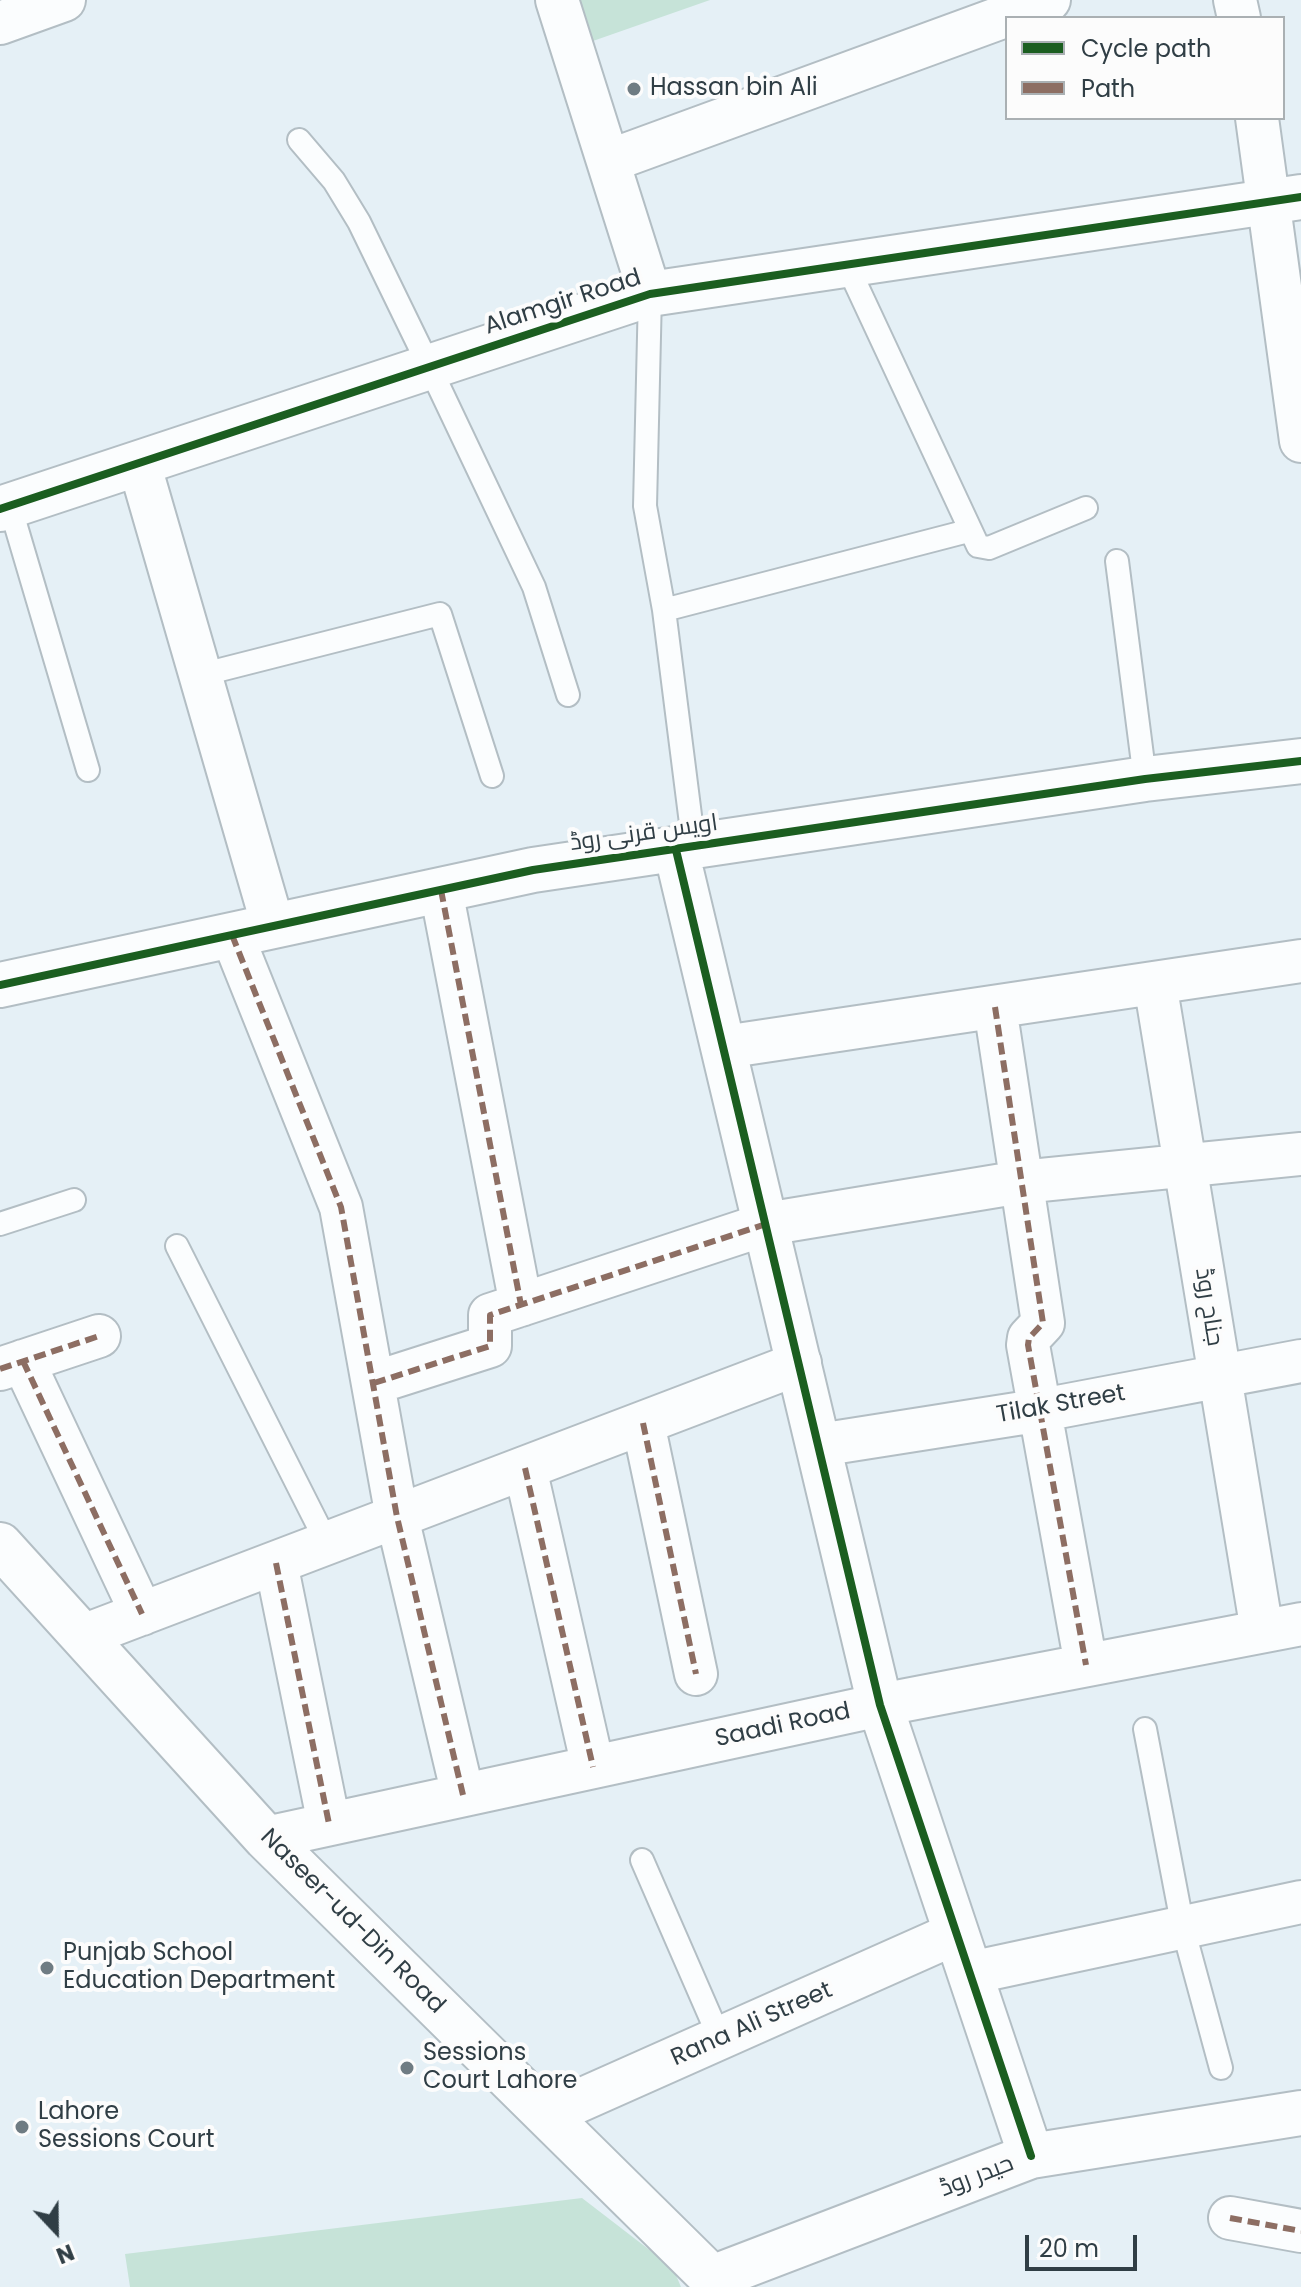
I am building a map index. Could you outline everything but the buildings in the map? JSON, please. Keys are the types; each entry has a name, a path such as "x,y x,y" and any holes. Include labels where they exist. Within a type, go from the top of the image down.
{"street":[{"path":"0,23 64,0"},
{"path":"557,0 650,294"},
{"path":"1005,16 1049,0"},
{"path":"609,161 1005,16"},
{"path":"1258,120 1284,201 1301,441"},
{"name":"Alamgir Road","path":"5,508 650,294 1284,201"},
{"path":"139,463 200,675 252,930 341,1207 397,1517 463,1795"},
{"name":"اویس قرنی روڈ","path":"0,985 533,870 1145,779 1301,761"},
{"path":"685,848 724,1047 880,1705 1031,2156"},
{"path":"441,890 521,1305"},
{"path":"724,1047 1301,961"},
{"name":"جناح روڈ","path":"1155,983 1220,1375 1282,1628"},
{"path":"995,1007 1043,1323 1029,1338 1028,1345 1086,1665"},
{"path":"374,1383 490,1346 490,1315 766,1224 1021,1182 1301,1154"},
{"path":"99,1336 12,1365 142,1614"},
{"name":"Tilak Street","path":"819,1445 1042,1410 1301,1361"},
{"path":"83,1636 800,1363"},
{"path":"643,1423 696,1674"},
{"path":"525,1468 593,1767"},
{"name":"Naseer-ud-Din Road","path":"0,1545 266,1838 714,2283"},
{"path":"276,1563 329,1824"},
{"name":"Saadi Road","path":"266,1838 880,1705 1282,1628"},
{"name":"Rana Ali Street","path":"547,2115 720,2039 963,1953 1183,1928 1301,1902"},
{"name":"حیدر روڈ","path":"714,2283 1031,2156 1301,2113"},
{"path":"1230,2218 1301,2231"}],"lane":[{"path":"299,140 334,181 359,222 430,368 534,587 568,695"},
{"path":"847,265 968,531 978,546 989,548 1086,508"},
{"path":"650,294 645,506 664,610 685,848"},
{"path":"5,508 88,770"},
{"path":"664,610 968,531"},
{"path":"1117,561 1145,779"},
{"path":"200,675 440,614 492,776"},
{"path":"0,1224 74,1200"},
{"path":"177,1246 327,1543"},
{"path":"1145,1729 1183,1928 1221,2068"},
{"path":"642,1860 720,2039"}],"green space":[{"path":"557,0 710,0 573,48"},
{"path":"582,2198 673,2268 681,2287 130,2287 125,2254"}],"marked path":[{"path":"441,890 521,1305"},
{"path":"232,935 341,1207 397,1517 463,1795"},
{"path":"995,1007 1043,1323 1029,1338 1028,1345 1086,1665"},
{"path":"374,1383 490,1346 490,1315 766,1224"},
{"path":"0,1369 99,1336"},
{"path":"23,1361 142,1614"},
{"path":"643,1423 696,1674"},
{"path":"525,1468 593,1767"},
{"path":"276,1563 329,1824"},
{"path":"1230,2218 1301,2231"}],"cycle path":[{"path":"0,509 650,294 1301,197"},
{"path":"0,985 533,870 1145,779 1301,761"},
{"path":"676,850 880,1705 1031,2156"}],"place":[{"name":"Hassan bin Ali","path":"634,89"},
{"name":"Punjab School Education Department","path":"47,1968"},
{"name":"Sessions Court Lahore","path":"407,2068"},
{"name":"Lahore Sessions Court","path":"22,2127"}]}
